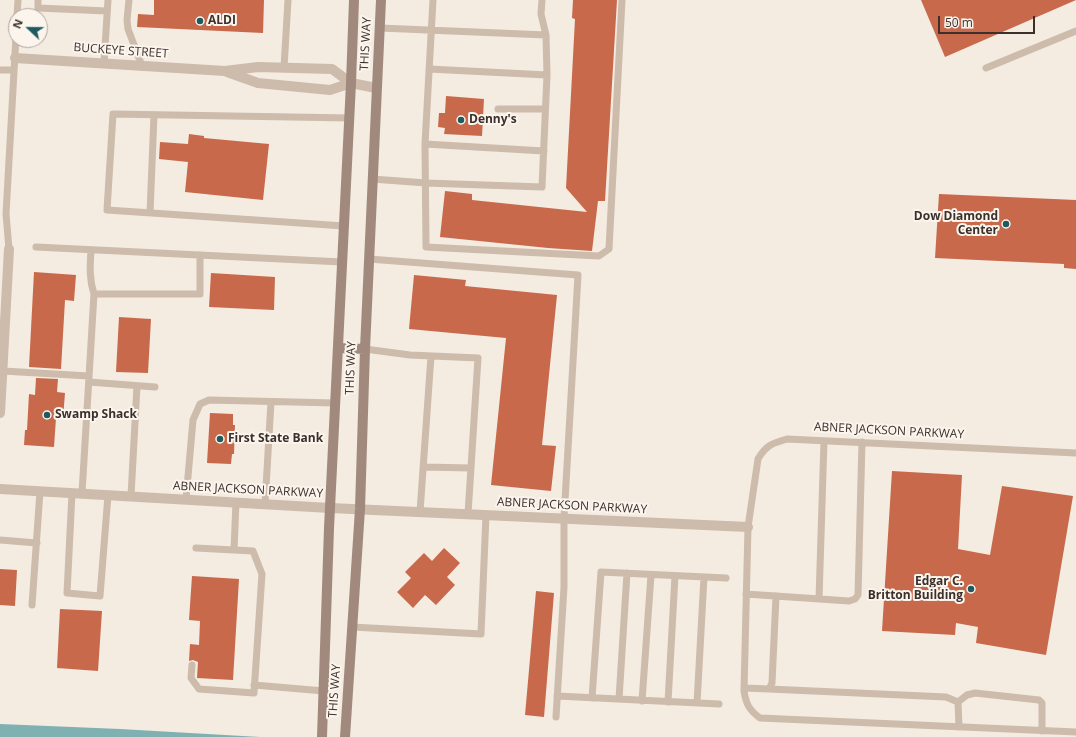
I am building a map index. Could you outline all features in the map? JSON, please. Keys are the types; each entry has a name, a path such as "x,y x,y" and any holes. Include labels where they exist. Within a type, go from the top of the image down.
{"main road":[{"name":"THIS WAY","path":"322,737 324,645 352,83 354,0"},
{"name":"THIS WAY","path":"345,737 360,509 372,179 381,0"},
{"path":"338,348 365,349"}],"street":[{"name":"BUCKEYE STREET","path":"15,58 225,71 258,67 332,69 352,83 376,88"},
{"name":"BUCKEYE STREET","path":"225,71 258,83 330,90 352,83"},
{"path":"0,413 3,307 9,249"},
{"name":"ABNER JACKSON PARKWAY","path":"0,489 330,508 748,527"}],"lane":[{"path":"38,0 38,8 107,11"},
{"path":"104,63 108,0"},
{"path":"129,0 127,20 128,29 142,66"},
{"path":"284,68 288,0"},
{"path":"433,0 425,144 426,247 598,256 608,249 622,0"},
{"path":"372,179 426,183 542,187 547,75 546,35 541,14 542,0"},
{"path":"380,28 546,35"},
{"path":"986,68 1076,31"},
{"path":"9,249 6,214 15,48"},
{"path":"429,69 547,75"},
{"path":"0,70 14,70"},
{"path":"498,109 545,109"},
{"path":"344,226 107,210 113,114 350,118"},
{"path":"150,213 154,115"},
{"path":"425,144 544,151"},
{"path":"36,247 342,262"},
{"path":"91,250 90,276 94,294 89,379 67,593 100,596 108,495"},
{"path":"94,294 200,294 200,255"},
{"path":"369,259 578,275 564,518 564,587 556,717"},
{"path":"365,349 410,355 478,358 468,514"},
{"path":"420,512 431,356"},
{"path":"2,377 89,379 154,387"},
{"path":"131,496 137,386"},
{"path":"186,499 193,420 200,404 209,400 335,403"},
{"path":"264,504 271,402"},
{"name":"ABNER JACKSON PARKWAY","path":"748,527 758,459 762,451 772,443 787,439 1076,453"},
{"path":"819,599 824,441"},
{"path":"746,594 849,601 858,595 862,442"},
{"path":"423,467 471,468"},
{"path":"32,605 40,491"},
{"path":"234,550 236,502"},
{"path":"352,627 480,634 486,515"},
{"path":"748,527 744,688 746,702 750,711 760,718 1076,732"},
{"path":"0,540 36,543"},
{"path":"192,665 191,678 199,688 254,693 262,574 253,551 196,548"},
{"path":"592,698 600,572 726,578"},
{"path":"619,699 626,573"},
{"path":"642,701 651,575"},
{"path":"668,702 675,576"},
{"path":"697,703 704,577"},
{"path":"769,690 772,683 776,596"},
{"path":"254,685 324,691"},
{"path":"744,688 946,696 958,702"},
{"path":"958,702 967,695 975,693 1039,700 1042,703 1042,731"},
{"path":"557,696 720,704"},
{"path":"958,702 959,727"}],"water":[{"path":"0,724 120,729 260,737 0,737"}],"building":[{"name":"ALDI","path":"154,0 264,0 263,33 137,27 138,14 154,15"},
{"path":"573,0 617,0 605,201 598,201 592,251 440,237 445,191 472,194 472,200 587,212 566,188 575,19 572,18"},
{"path":"921,0 1076,0 945,57"},
{"name":"Denny's","path":"446,96 484,99 482,136 444,134 445,128 438,127 439,113 445,113"},
{"path":"189,134 204,136 204,138 269,144 263,200 185,192 188,162 159,159 160,142 188,144"},
{"name":"Dow Diamond Center","path":"939,194 1076,200 1076,269 1064,268 1064,264 935,258"},
{"path":"34,272 76,275 74,301 65,300 61,369 29,367"},
{"path":"211,273 275,277 274,310 209,307"},
{"path":"414,275 466,280 465,286 557,295 542,445 556,446 551,491 491,485 506,338 409,329"},
{"path":"119,317 151,319 148,373 116,372"},
{"name":"Swamp Shack","path":"36,378 58,379 57,392 65,393 63,418 56,418 54,447 24,445 25,430 27,430 29,394 35,395"},
{"name":"First State Bank","path":"210,413 233,414 233,425 235,425 234,454 232,454 231,464 207,463"},
{"name":"Edgar C. Britton Building","path":"892,471 962,475 958,549 990,555 1002,486 1073,496 1046,655 976,643 978,627 956,623 955,635 882,631"},
{"path":"444,548 460,563 447,577 455,585 436,605 425,595 413,608 397,592 411,578 405,572 424,553 432,561"},
{"path":"0,569 17,570 15,606 0,605"},
{"path":"192,576 239,579 233,680 197,678 198,662 193,660 189,661 190,644 199,645 200,621 189,620"},
{"path":"536,591 554,593 544,717 525,715"},
{"path":"60,609 102,611 98,671 57,668"}],"place":[{"name":"ALDI","path":"200,21"},
{"name":"Denny's","path":"461,120"},
{"name":"Dow Diamond Center","path":"1006,224"},
{"name":"Swamp Shack","path":"47,415"},
{"name":"First State Bank","path":"220,439"},
{"name":"Edgar C. Britton Building","path":"971,589"}]}
